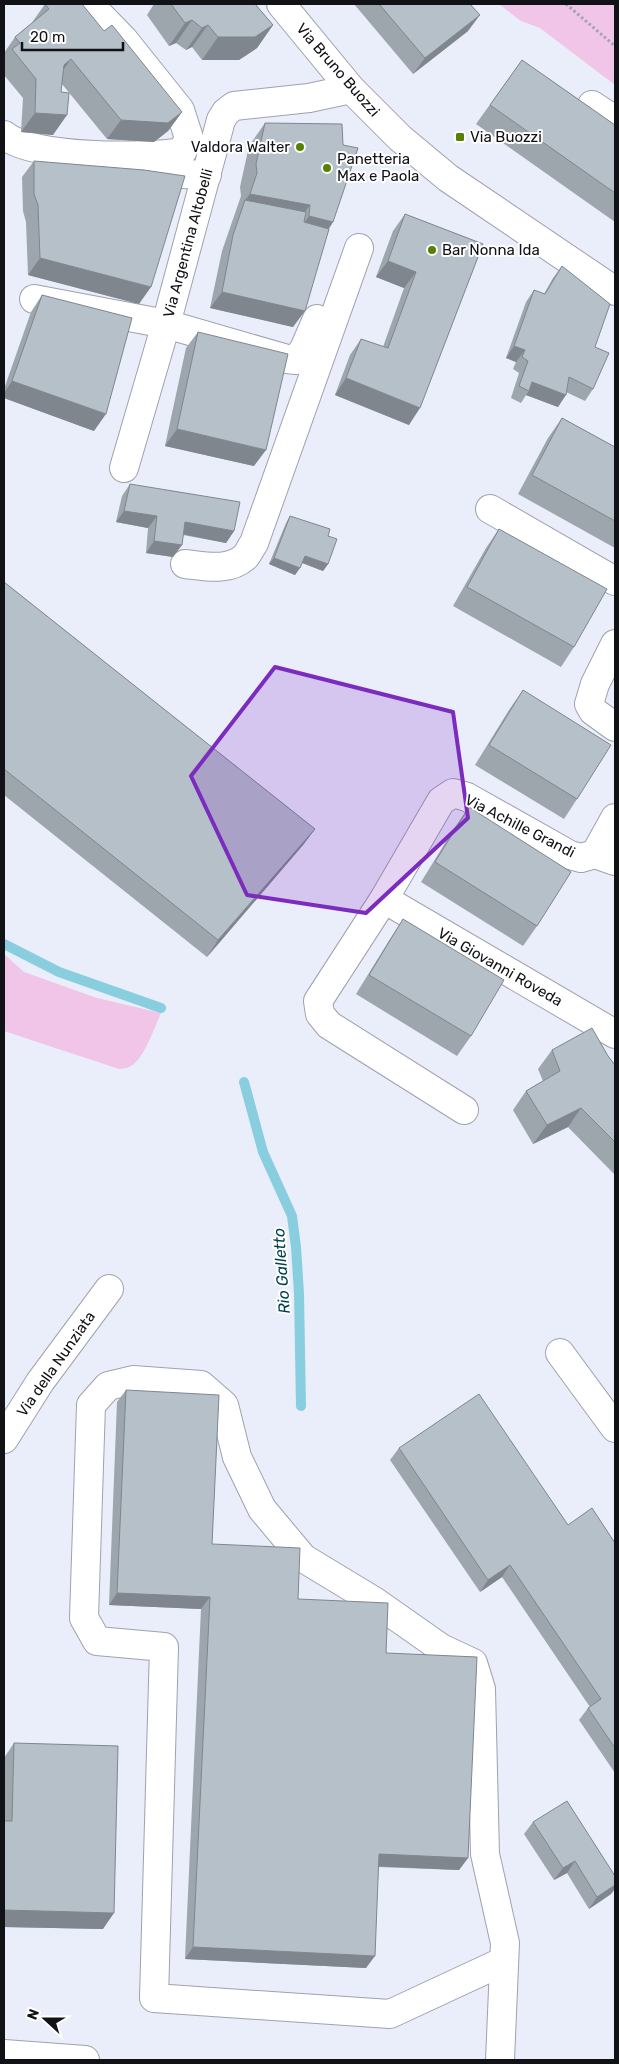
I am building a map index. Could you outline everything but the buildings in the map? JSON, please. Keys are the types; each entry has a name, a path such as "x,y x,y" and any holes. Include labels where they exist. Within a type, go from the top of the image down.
{"street":[{"path":"4,135 12,142 33,148 86,154 140,156 182,152 189,138 180,110 124,40 89,4"},
{"name":"Via Bruno Buozzi","path":"281,4 351,89 400,138 448,178 615,291"},
{"name":"Via Argentina Altobelli","path":"124,468 166,324 221,120 226,112 234,106 309,98 351,89"},
{"path":"592,105 615,120"},
{"path":"38,166 206,175"},
{"path":"185,564 220,568 245,557 254,543 359,248"},
{"path":"34,299 166,324 286,359 296,360 304,349 319,313"},
{"path":"490,508 615,581"},
{"path":"615,644 595,684 589,704 593,710 615,727"},
{"name":"Via Achille Grandi","path":"384,899 441,801 453,793 467,797 570,855 581,858 605,858"},
{"path":"605,858 615,818"},
{"path":"384,899 318,1001 320,1014 329,1025 464,1110"},
{"name":"Via Giovanni Roveda","path":"384,899 615,1034"},
{"name":"Via della Nunziata","path":"4,1440 40,1382 109,1289"},
{"path":"560,1353 615,1428"},
{"path":"500,2060 505,1942 486,1854 481,1689 473,1662 441,1648 374,1601 303,1558 262,1508 237,1458 224,1405 201,1385 133,1380 108,1386 91,1405 84,1618 97,1641 164,1647 154,1998 390,2014 504,1961"},
{"path":"4,2054 85,2060"}],"path":[{"path":"566,4 615,46"}],"highlighted area":[{"path":"275,667 453,712 468,818 366,913 247,895 191,776"}],"shaded area":[{"path":"499,4 615,4 615,85 540,28 521,21"},
{"path":"4,954 24,972 97,998 161,1013 149,1042 140,1057 131,1066 119,1069 4,1031"}],"waterway":[{"name":"Rio Galletto","path":"4,944 59,972 161,1008"},
{"name":"Rio Galletto","path":"244,1082 263,1152 292,1216 299,1294 301,1406"}],"place":[{"name":"Via Buozzi","path":"460,137"},
{"name":"Valdora Walter","path":"300,147"},
{"name":"Panetteria Max e Paola","path":"327,168"},
{"name":"Bar Nonna Ida","path":"432,250"}]}
